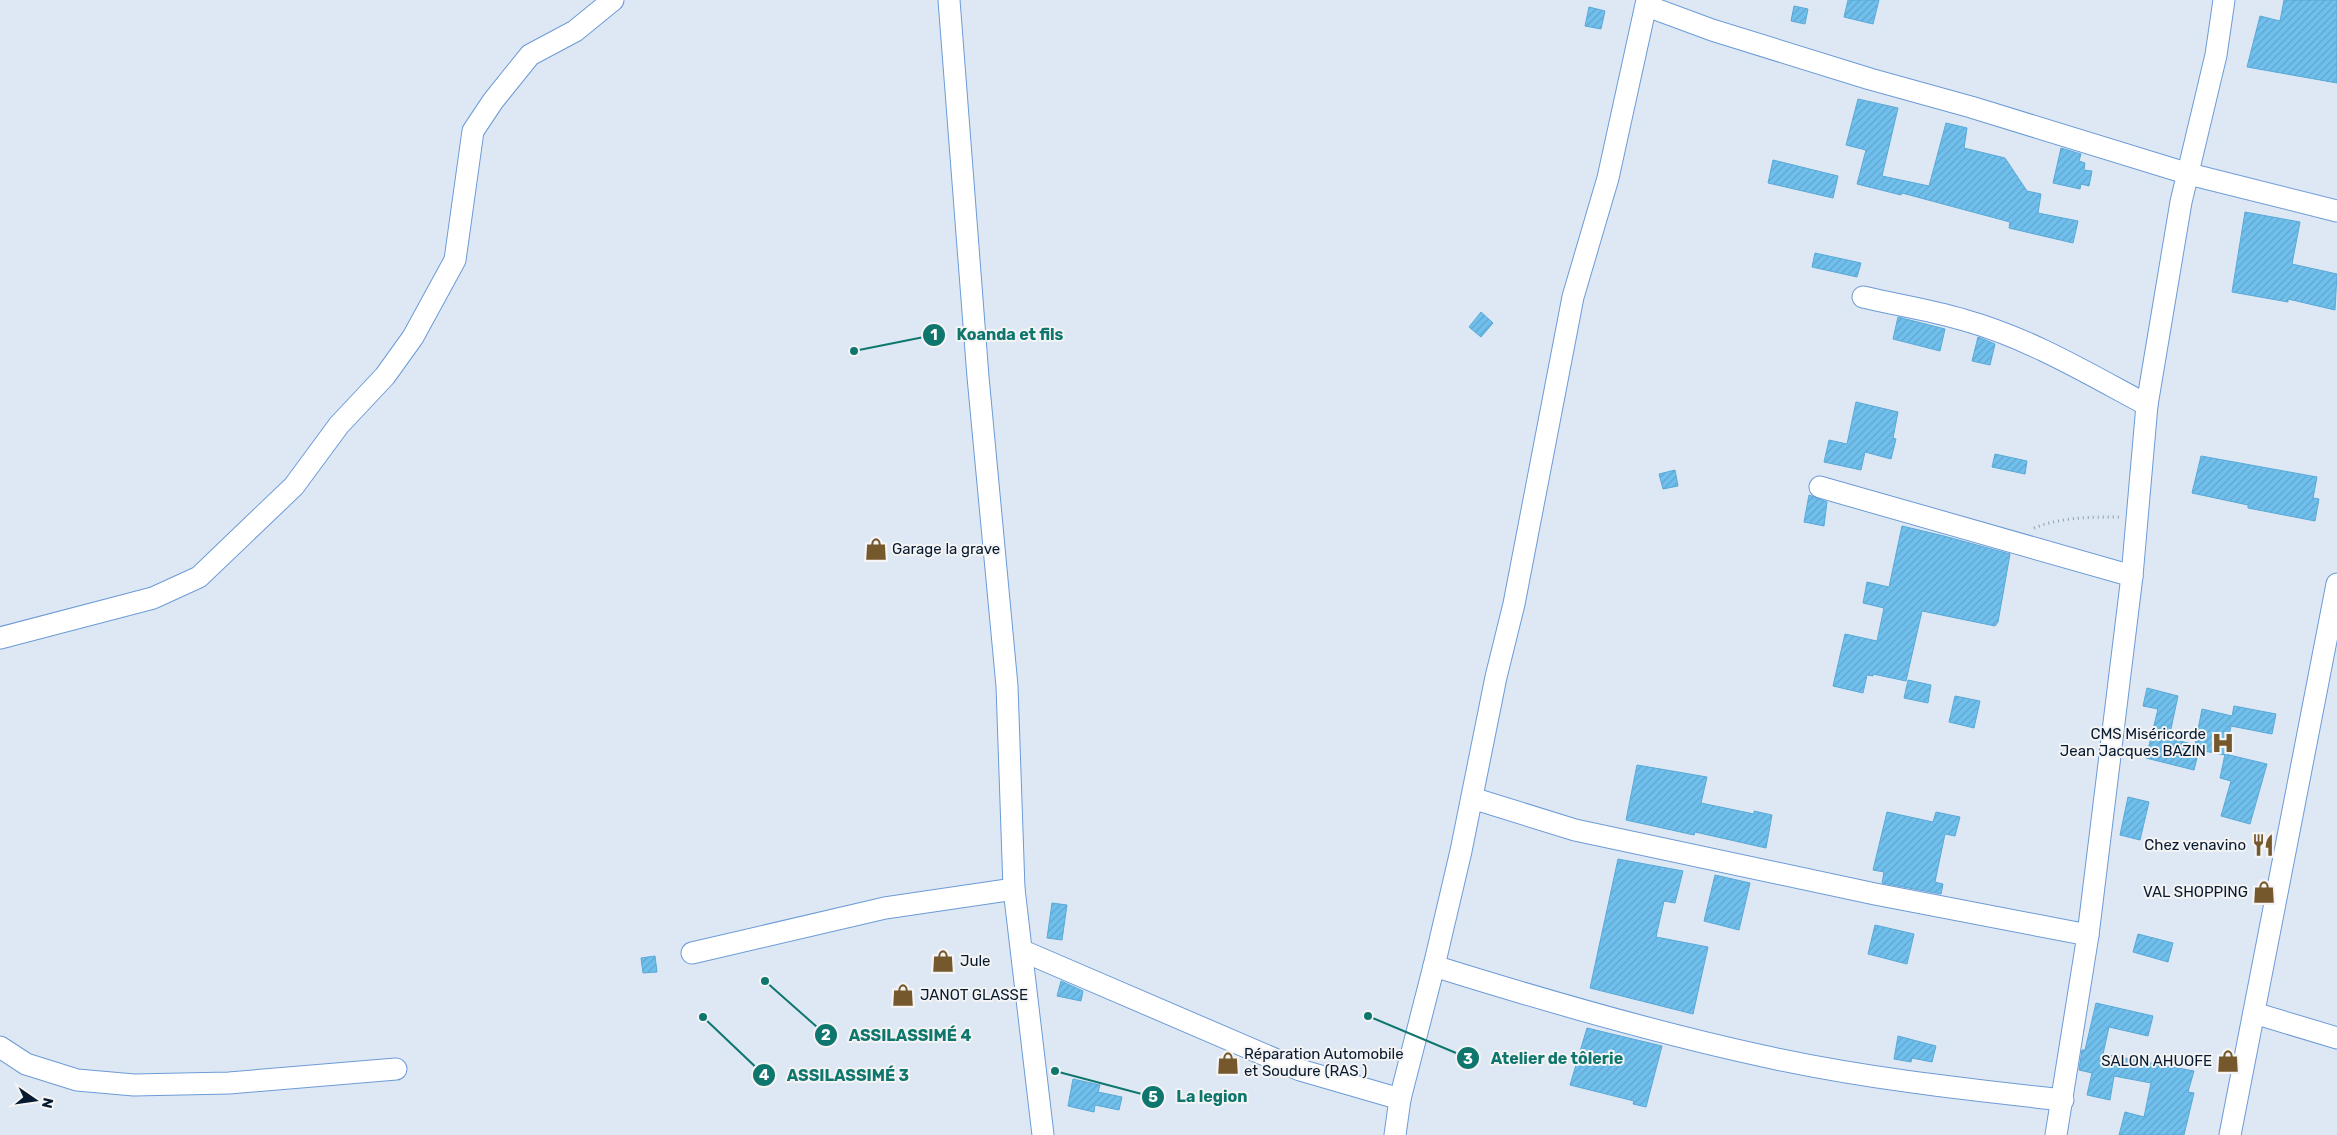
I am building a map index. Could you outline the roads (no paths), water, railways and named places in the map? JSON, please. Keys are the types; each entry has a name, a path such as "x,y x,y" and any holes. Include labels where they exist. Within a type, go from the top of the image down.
{"street":[{"path":"0,638 153,598 199,577 294,486 339,425 385,376 413,337 455,260 473,130 493,101 530,55 575,31 613,0"},
{"path":"949,0 977,368 1007,686 1014,889 1023,951 1043,1135"},
{"path":"2056,1135 2088,935 2132,576 2148,405 2181,202 2216,55 2224,0"},
{"path":"1395,1135 1400,1099 1434,966 1472,798 1524,551 1573,297 1608,178 1647,3 1712,30 1870,79 1971,107 2189,174 2337,211"},
{"path":"1863,297 1965,320 2020,340 2071,364 2148,405"},
{"path":"1820,487 2132,576"},
{"path":"2230,1135 2336,590"},
{"path":"1472,798 1575,830 1875,894 2088,935"},
{"path":"692,953 885,908 1014,889"},
{"path":"1023,951 1300,1070 1400,1099"},
{"path":"1434,966 1581,1012 1764,1057 1927,1085 2063,1100"},
{"path":"2254,1014 2337,1038"},
{"path":"0,1046 26,1064 77,1080 134,1085 229,1083 396,1069"}],"place":[{"name":"Koanda et fils","path":"854,351"},
{"name":"Garage la grave","path":"876,549"},
{"name":"CMS Miséricorde Jean Jacques BAZIN","path":"2223,743"},
{"name":"Chez venavino","path":"2263,845"},
{"name":"VAL SHOPPING","path":"2264,892"},
{"name":"Jule","path":"943,961"},
{"name":"ASSILASSIMÉ 4","path":"765,981"},
{"name":"JANOT GLASSE","path":"903,995"},
{"name":"Atelier de tôlerie","path":"1368,1016"},
{"name":"ASSILASSIMÉ 3","path":"703,1017"},
{"name":"SALON AHUOFE","path":"2228,1061"},
{"name":"Réparation Automobile et Soudure (RAS )","path":"1228,1063"},
{"name":"La legion","path":"1055,1071"}]}
